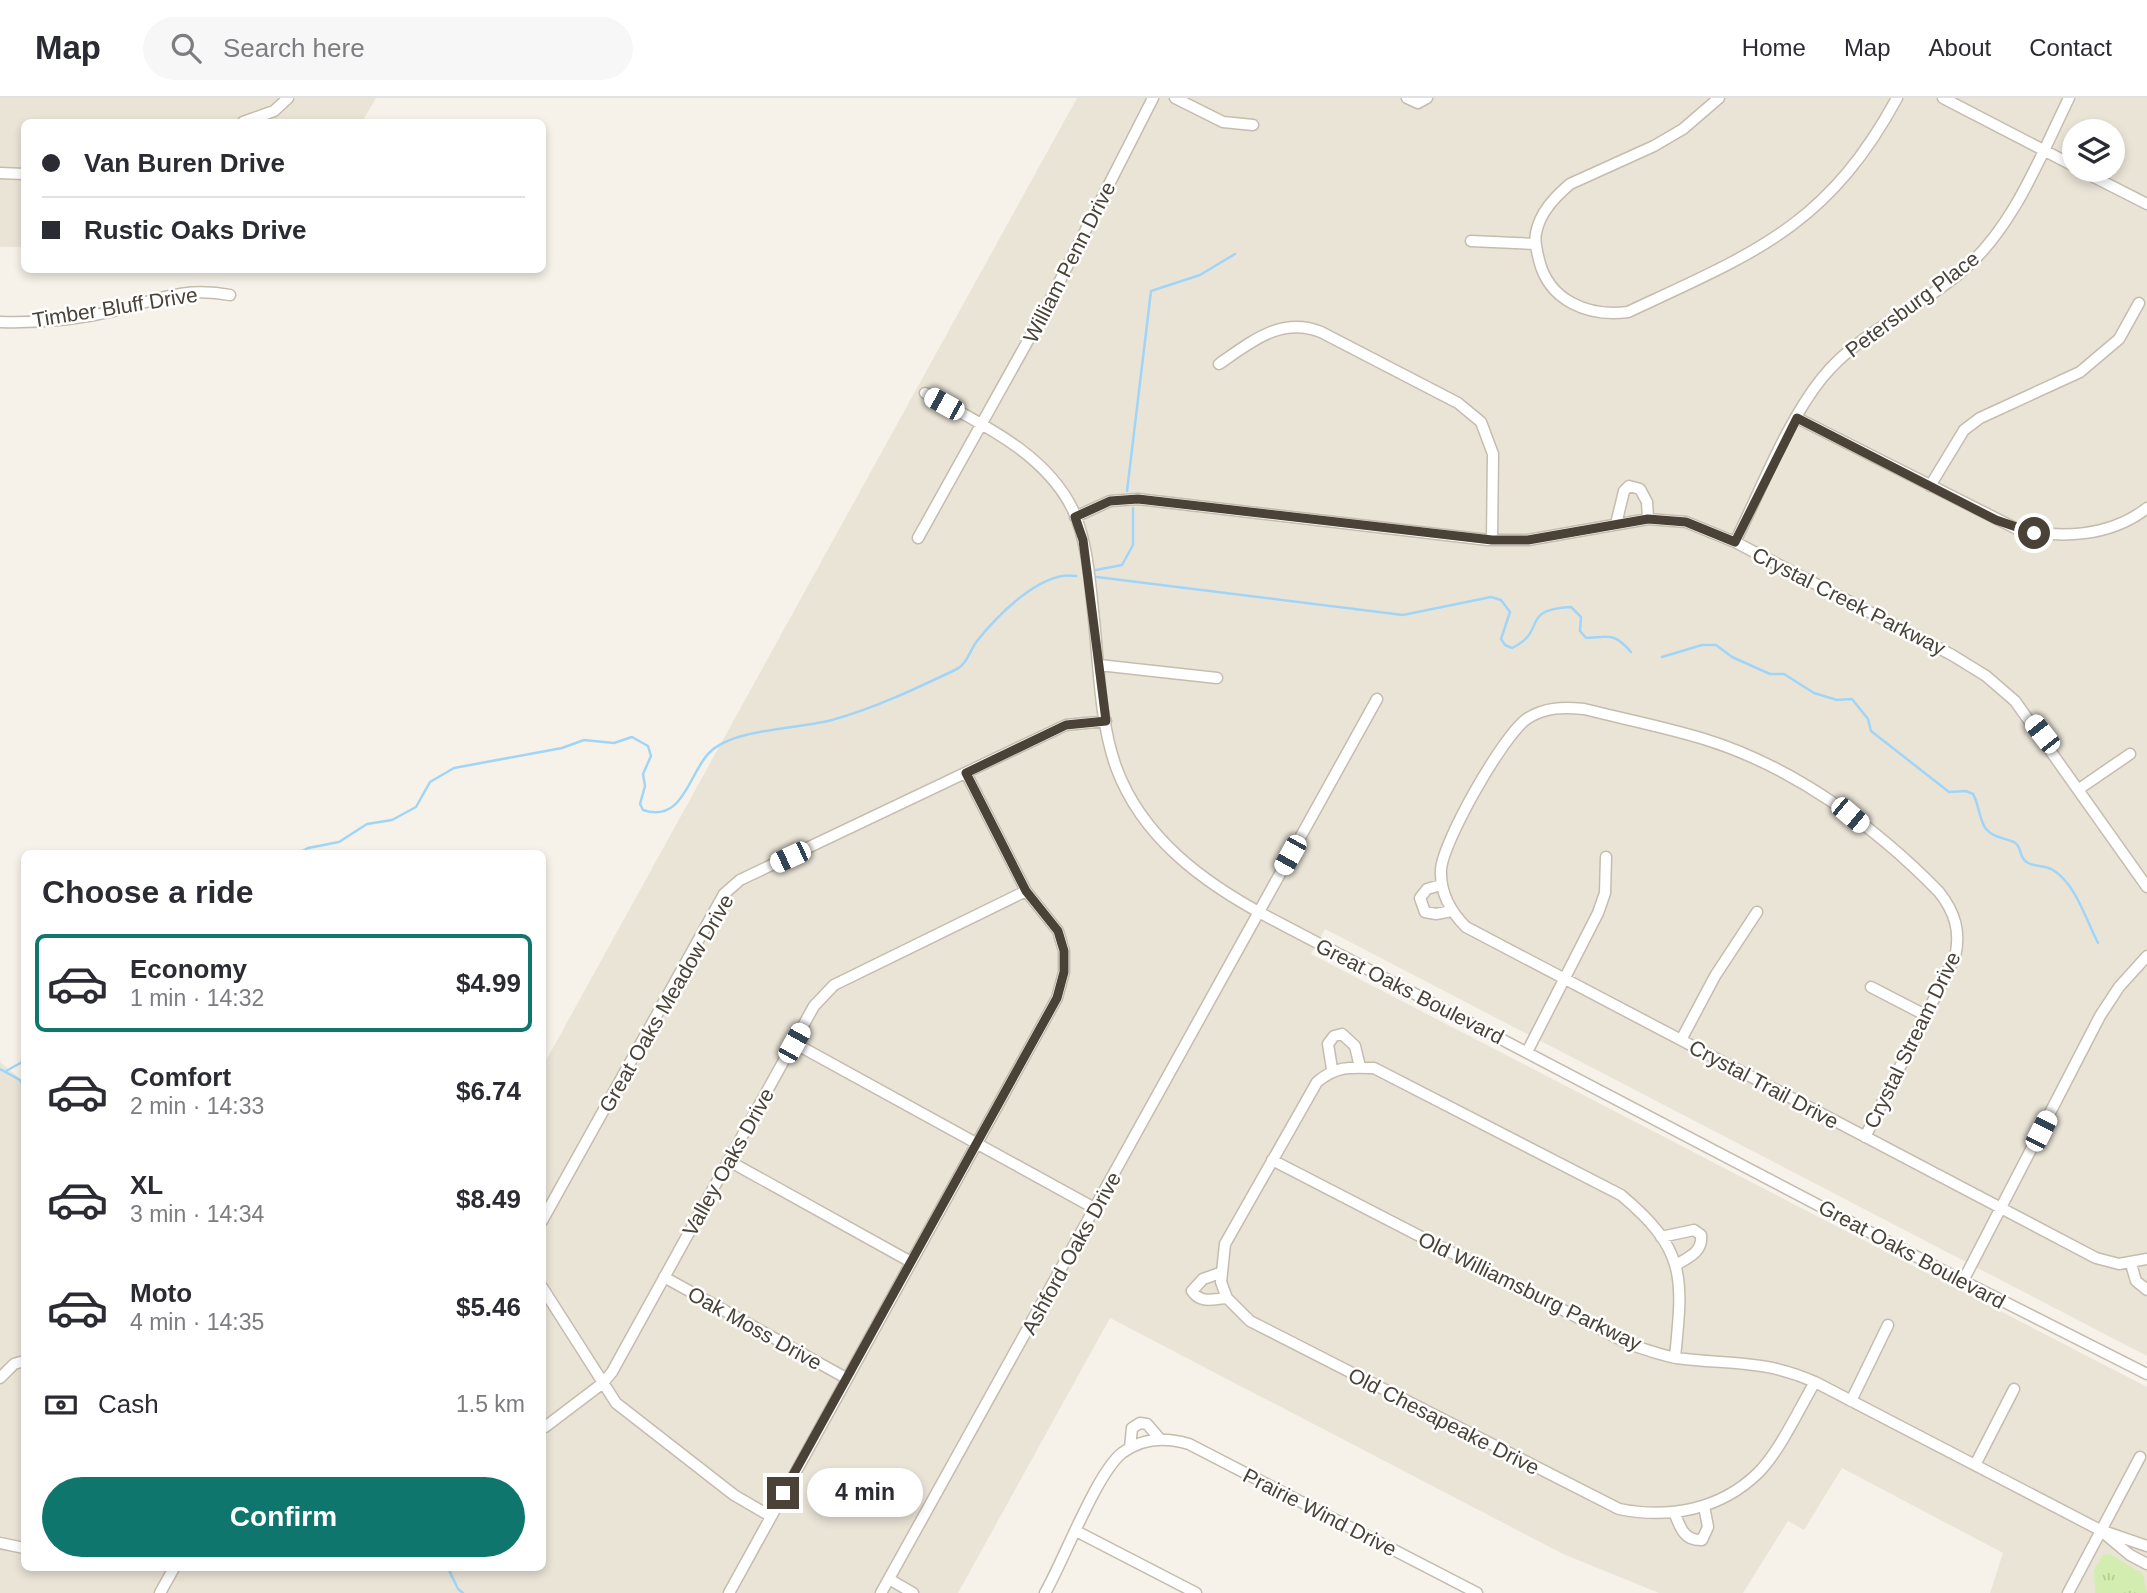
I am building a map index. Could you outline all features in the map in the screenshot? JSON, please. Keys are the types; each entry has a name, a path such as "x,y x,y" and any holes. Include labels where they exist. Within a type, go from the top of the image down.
{"street":[{"path":"251,119 274,111 288,98"},
{"name":"William Penn Drive","path":"918,538 1045,310 1153,98"},
{"path":"1175,98 1223,122 1253,125"},
{"path":"1407,98 1418,103 1427,98"},
{"path":"1719,98 1683,129 1654,146 1570,184 1554,198 1536,232 1535,244 1541,268 1551,286 1570,303 1607,315 1628,312 1752,253 1806,216 1857,164 1897,98"},
{"path":"1943,98 2062,160"},
{"name":"Petersburg Place","path":"1735,542 1797,418 1821,379 1847,351 1961,273 1982,253 2000,230 2070,98"},
{"path":"0,173 21,174"},
{"path":"2104,182 2147,204"},
{"path":"1471,242 1535,244"},
{"name":"Timber Bluff Drive","path":"0,322 60,320 111,312 193,290 230,295"},
{"path":"1930,486 1964,430 1980,418 2080,372 2119,339 2139,303"},
{"path":"1219,364 1275,329 1299,326 1321,332 1467,408 1487,431 1493,454 1492,540"},
{"name":"Great Oaks Boulevard","path":"925,393 982,424 1034,460 1075,517 1083,540 1106,721 1116,767 1137,808 1169,849 1205,880 1259,912 1963,1281 2147,1374"},
{"path":"1797,418 2017,529 2051,537 2111,527 2147,508"},
{"path":"1616,524 1623,491 1629,486 1640,489 1647,502 1648,519"},
{"name":"Crystal Creek Parkway","path":"1075,517 1110,501 1138,499 1492,540 1528,540 1648,519 1686,522 1735,542 1952,654 1986,676 2015,701 2147,887"},
{"path":"1099,665 1217,678"},
{"name":"Ashford Oaks Drive","path":"881,1593 1377,699"},
{"name":"Crystal Stream Drive","path":"1441,885 1441,869 1449,843 1501,748 1515,727 1547,709 1584,709 1703,738 1768,765 1828,800 1850,815 1939,892 1953,915 1958,944 1950,970 1864,1137"},
{"name":"Great Oaks Meadow Drive","path":"546,1214 724,894 740,880 1066,725 1106,721"},
{"path":"2079,789 2130,754"},
{"path":"729,1593 1057,998 1064,972 1064,951 1058,931 1026,891 966,773"},
{"path":"1528,1052 1603,902 1606,857"},
{"path":"1452,911 1436,914 1425,912 1420,898 1427,889 1441,885 1452,911 1474,932 1564,980"},
{"name":"Valley Oaks Drive","path":"603,1383 814,1006 834,985 1026,891"},
{"path":"1681,1040 1719,968 1757,912"},
{"path":"1963,1281 2105,1009 2147,956"},
{"name":"Crystal Trail Drive","path":"1564,980 2096,1258 2119,1264 2132,1264"},
{"path":"1871,987 1927,1016"},
{"path":"1332,1069 1328,1044 1334,1035 1342,1034 1354,1046 1360,1067"},
{"path":"794,1043 1096,1209"},
{"path":"1220,1273 1203,1279 1192,1292 1196,1297 1207,1301 1227,1298 1220,1273 1225,1244 1317,1082 1332,1069 1374,1068 1621,1195 1642,1212 1661,1237 1676,1265 1681,1292 1675,1357"},
{"name":"Old Williamsburg Parkway","path":"1272,1160 1629,1344 1675,1357 1754,1362 1784,1368 2100,1531 2147,1546"},
{"path":"729,1161 911,1262"},
{"path":"1661,1237 1694,1230 1701,1235 1702,1244 1698,1251 1676,1265"},
{"path":"2147,1259 2132,1264 2136,1281 2147,1290"},
{"name":"Oak Moss Drive","path":"664,1277 846,1378"},
{"path":"546,1293 616,1403 734,1495 770,1516"},
{"name":"Old Chesapeake Drive","path":"1227,1298 1250,1321 1596,1498 1619,1509 1642,1513 1694,1510 1729,1496 1759,1472 1815,1382"},
{"path":"1851,1401 1888,1325"},
{"path":"0,1378 14,1364 21,1362"},
{"path":"546,1426 603,1383"},
{"path":"1975,1465 2014,1389"},
{"name":"Prairie Wind Drive","path":"1130,1448 1132,1428 1140,1423 1147,1424 1160,1439"},
{"name":"Prairie Wind Drive","path":"1045,1593 1111,1463 1130,1448 1160,1439 1189,1444 1477,1593"},
{"path":"2068,1593 2140,1457"},
{"path":"1674,1512 1684,1534 1690,1539 1702,1539 1708,1527 1704,1506"},
{"path":"1076,1531 1196,1593"},
{"name":"Old Williamsburg Parkway","path":"2100,1531 2130,1555 2147,1564"},
{"path":"0,1543 21,1547"},
{"path":"160,1593 172,1571"},
{"path":"889,1579 913,1593"}],"shaded area":[{"path":"0,98 376,98 364,119 21,119 21,247 0,247"},
{"path":"1077,98 2147,98 2147,1356 1325,929 1311,954 2147,1387 2147,1593 1990,1593 2003,1553 1842,1468 1804,1530 1788,1521 1743,1593 1659,1593 1563,1554 1110,1318 958,1593 0,1593 0,1062 18,1077 21,1083 21,1571 546,1571 546,1061"}],"green space":[{"path":"2110,1554 2143,1574 2147,1593 2095,1593 2094,1570 2103,1555"}],"waterway":[{"path":"1127,491 1151,291 1200,275 1235,254"},
{"path":"1096,570 1122,565 1133,545 1133,508"},
{"path":"304,850 339,842 367,824 392,820 416,807 430,782 454,768 562,748 584,740 614,743 632,737 648,746 651,756 643,774 645,786 640,804 643,810 667,810 684,794 709,753 720,745 750,734 819,723 848,715 895,698 955,670 963,665 986,631 1021,597 1049,580 1076,576"},
{"path":"1097,577 1403,615 1491,597 1501,600 1510,612 1501,639 1505,645 1512,648 1523,641 1545,612 1571,607 1581,617 1580,631 1586,638 1615,639 1631,652"},
{"path":"1662,657 1702,645 1716,645 1732,657 1770,674 1784,674 1814,693 1837,700 1852,699 1868,719 1871,731 1949,792 1966,791 1973,794 1982,821 1989,832 2017,844 2028,863 2050,868 2061,876 2080,903 2098,943"},
{"path":"6,1071 21,1063"},
{"path":"0,1069 21,1082"},
{"path":"449,1571 458,1589 463,1593"}],"route":[{"path":"783,1493 1057,998 1064,972 1064,951 1058,931 1026,891 966,773 1066,725 1106,721 1083,540 1075,517 1110,501 1138,499 1512,541 1660,519 1703,527 1735,542 1797,418 1996,520 2034,533"}]}
